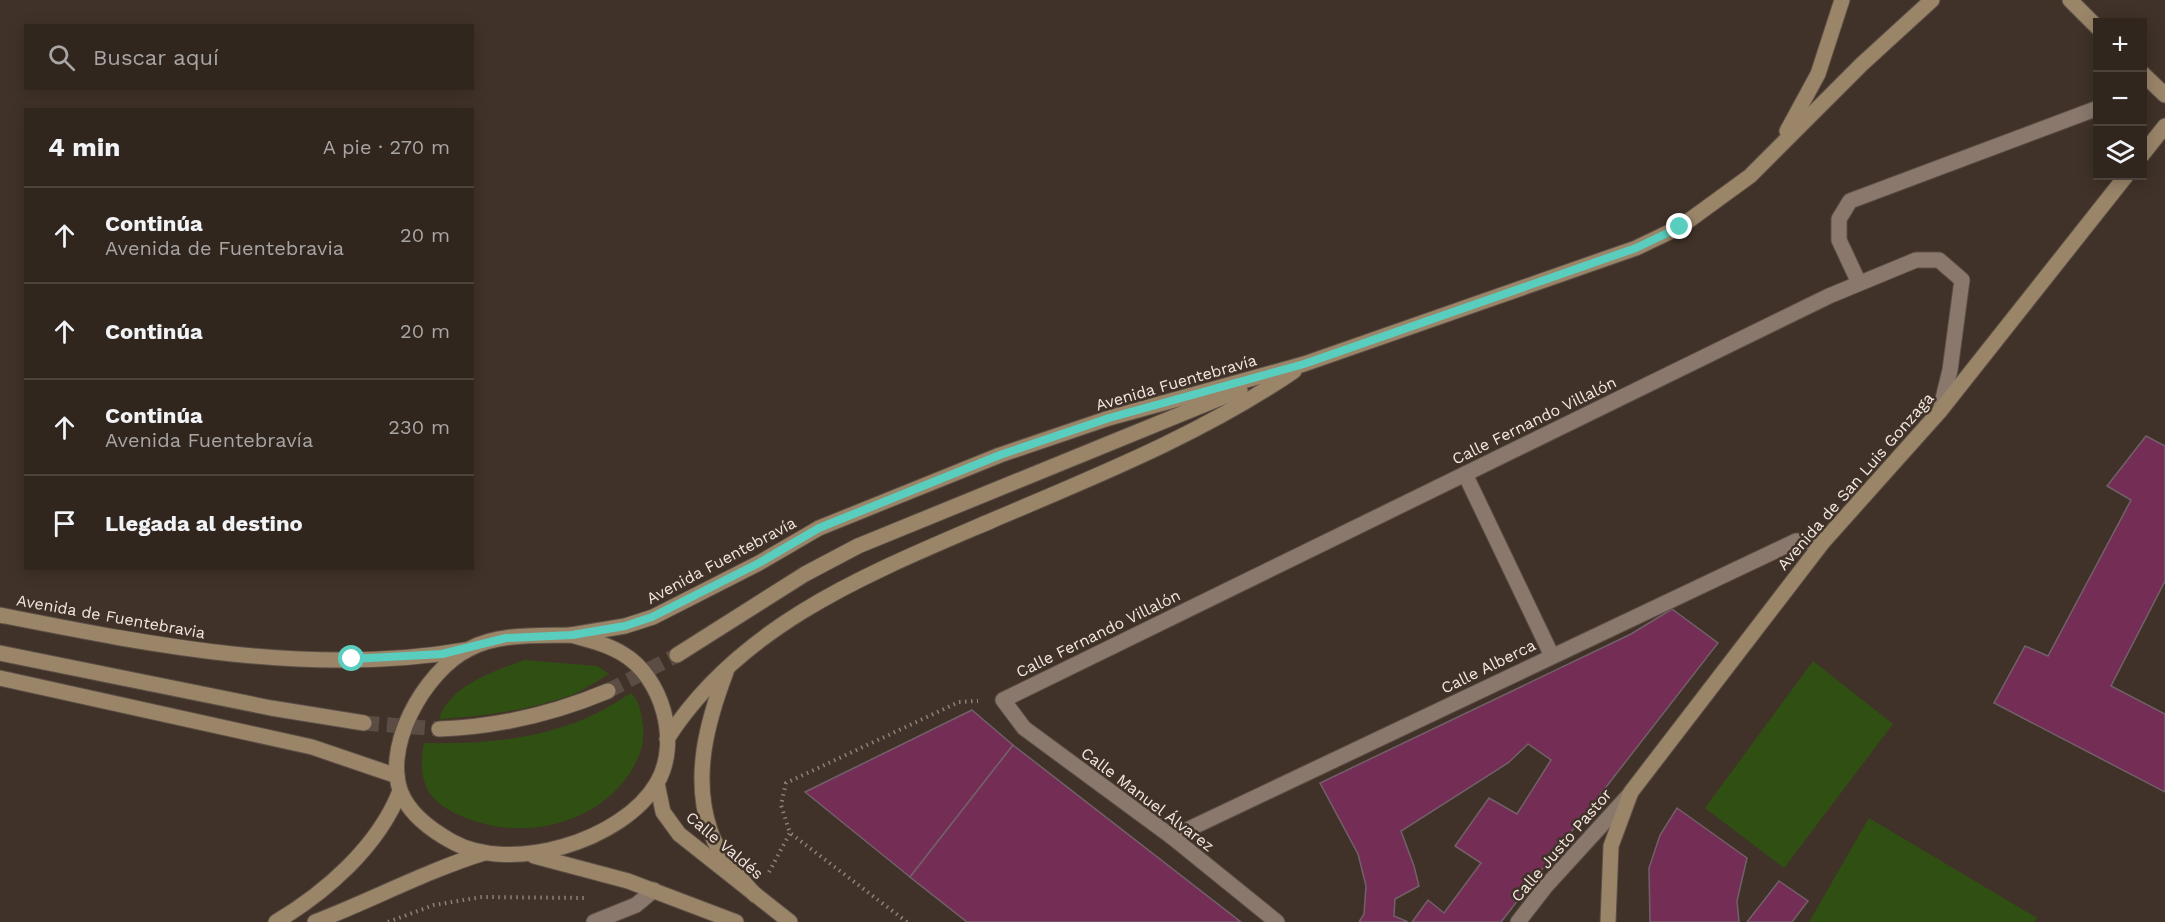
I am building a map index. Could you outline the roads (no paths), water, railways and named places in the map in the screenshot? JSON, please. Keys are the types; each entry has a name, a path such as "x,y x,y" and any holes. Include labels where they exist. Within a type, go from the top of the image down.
{"main road":[{"name":"Avenida Fuentebravía","path":"1778,146 1818,74 1842,0"},
{"name":"Avenida Fuentebravía","path":"572,635 625,626 661,613 759,563 819,528 1000,455 1109,418 1304,364 1636,248 1680,227 1750,176 1778,146 1932,0"},
{"path":"2060,0 2075,5 2093,24"},
{"path":"2147,78 2165,95"},
{"path":"2147,149 2165,126"},
{"name":"Avenida de San Luis Gonzaga","path":"1608,922 1611,846 1631,792 1823,542 1940,411 2123,180"},
{"path":"677,655 805,574 858,546 1304,364"},
{"path":"667,739 698,695 728,666 753,645 816,602 899,560 1046,498 1227,414 1304,364"},
{"name":"Avenida de Fuentebravia","path":"0,615 179,649 254,656 362,659 414,657 468,649"},
{"path":"315,922 391,891 450,863 484,853 525,854 558,849 605,830 630,813 657,783 667,739 665,716 658,694 636,665 624,654 572,635 506,638 468,649 443,668 416,702 406,719 397,776 404,800 422,821 453,842 484,853"},
{"path":"0,653 283,710 364,723"},
{"path":"728,666 710,715 704,746 705,807 710,831 718,846 755,895"},
{"path":"0,678 312,747 397,776"},
{"path":"439,729 468,728 536,716 556,711 608,691"},
{"name":"Calle Valdés","path":"657,783 663,813 679,834 790,922"},
{"path":"276,922 314,897 353,861 385,820 400,791"},
{"path":"525,854 654,890 736,922"}],"street":[{"path":"1859,283 1839,240 1839,219 1850,201 2093,110"},
{"name":"Calle Fernando Villalón","path":"1003,700 1859,283 1916,260 1939,260 1962,280 1950,370 1940,411"},
{"path":"1465,474 1552,656"},
{"name":"Calle Alberca","path":"1172,837 1796,541 1823,542"},
{"name":"Calle Manuel Álvarez","path":"1003,700 1024,728 1172,837 1277,922"},
{"name":"Calle Justo Pastor","path":"1518,922 1546,886 1631,792"},
{"path":"594,922 636,904 654,890"}],"tunnel":[{"path":"608,691 677,655"},
{"path":"364,723 439,729"}]}
